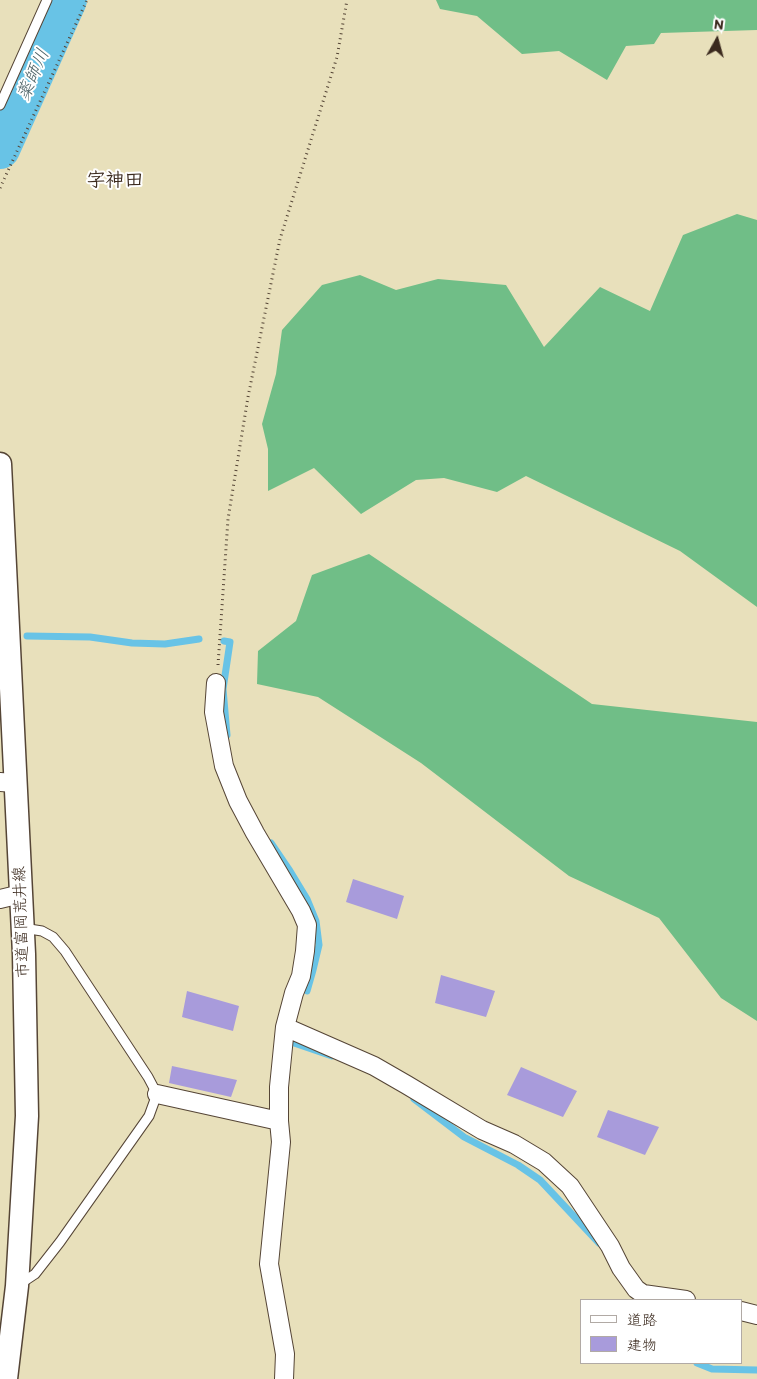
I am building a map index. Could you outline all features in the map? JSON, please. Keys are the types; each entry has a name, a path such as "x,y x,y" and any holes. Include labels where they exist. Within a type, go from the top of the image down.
{"street":[{"name":"市道富岡荒井線","path":"0,464 11,896 22,928 27,1116 17,1286 6,1379"},
{"path":"216,683 214,712 224,766 238,801 264,850 301,911 307,925 301,976 294,993 285,1027 279,1087 280,1142 269,1264 284,1354 284,1379"},
{"path":"285,1027 374,1066 482,1130 514,1144 544,1162 570,1186 636,1289 643,1294 679,1299"},
{"path":"157,1094 279,1121"},
{"path":"742,1312 757,1315"}],"lane":[{"path":"0,105 47,0"},
{"path":"17,1286 35,1274 60,1242 149,1116 157,1094 148,1077 65,951 53,937 42,931 22,928"}],"path":[{"path":"0,188 87,0"},
{"path":"216,683 228,518 248,397 280,240 337,57 347,0"}],"green space":[{"path":"436,0 757,0 757,30 661,33 654,44 626,46 607,80 559,51 522,54 477,16 440,9"},
{"path":"737,214 757,220 757,607 680,551 526,476 497,492 444,478 416,480 361,514 314,468 268,491 268,449 262,424 276,374 282,330 322,285 360,275 396,290 438,279 506,285 544,347 600,287 650,311 683,235"},
{"path":"369,554 592,704 757,722 757,1021 721,998 659,918 569,876 421,763 318,697 257,684 258,651 296,621 312,575"}],"building":[{"path":"353,879 404,896 397,919 346,902"},
{"path":"441,975 495,991 486,1017 435,1003"},
{"path":"187,991 239,1006 233,1031 182,1017"},
{"path":"172,1066 237,1080 231,1097 169,1083"},
{"path":"521,1067 577,1091 563,1117 507,1095"},
{"path":"608,1110 659,1127 645,1155 597,1137"}],"waterway":[{"name":"薬師川","path":"0,149 67,0"},
{"path":"27,636 90,637 132,643 165,644 199,639"},
{"path":"224,641 230,642 223,689 227,735"},
{"path":"271,843 307,899 316,921 319,945 307,991"},
{"path":"294,1043 332,1056"},
{"path":"414,1099 464,1137 518,1165 540,1180 599,1243"},
{"path":"700,1364 712,1369 757,1370"}],"district":[{"name":"字神田","path":"115,181"}]}
